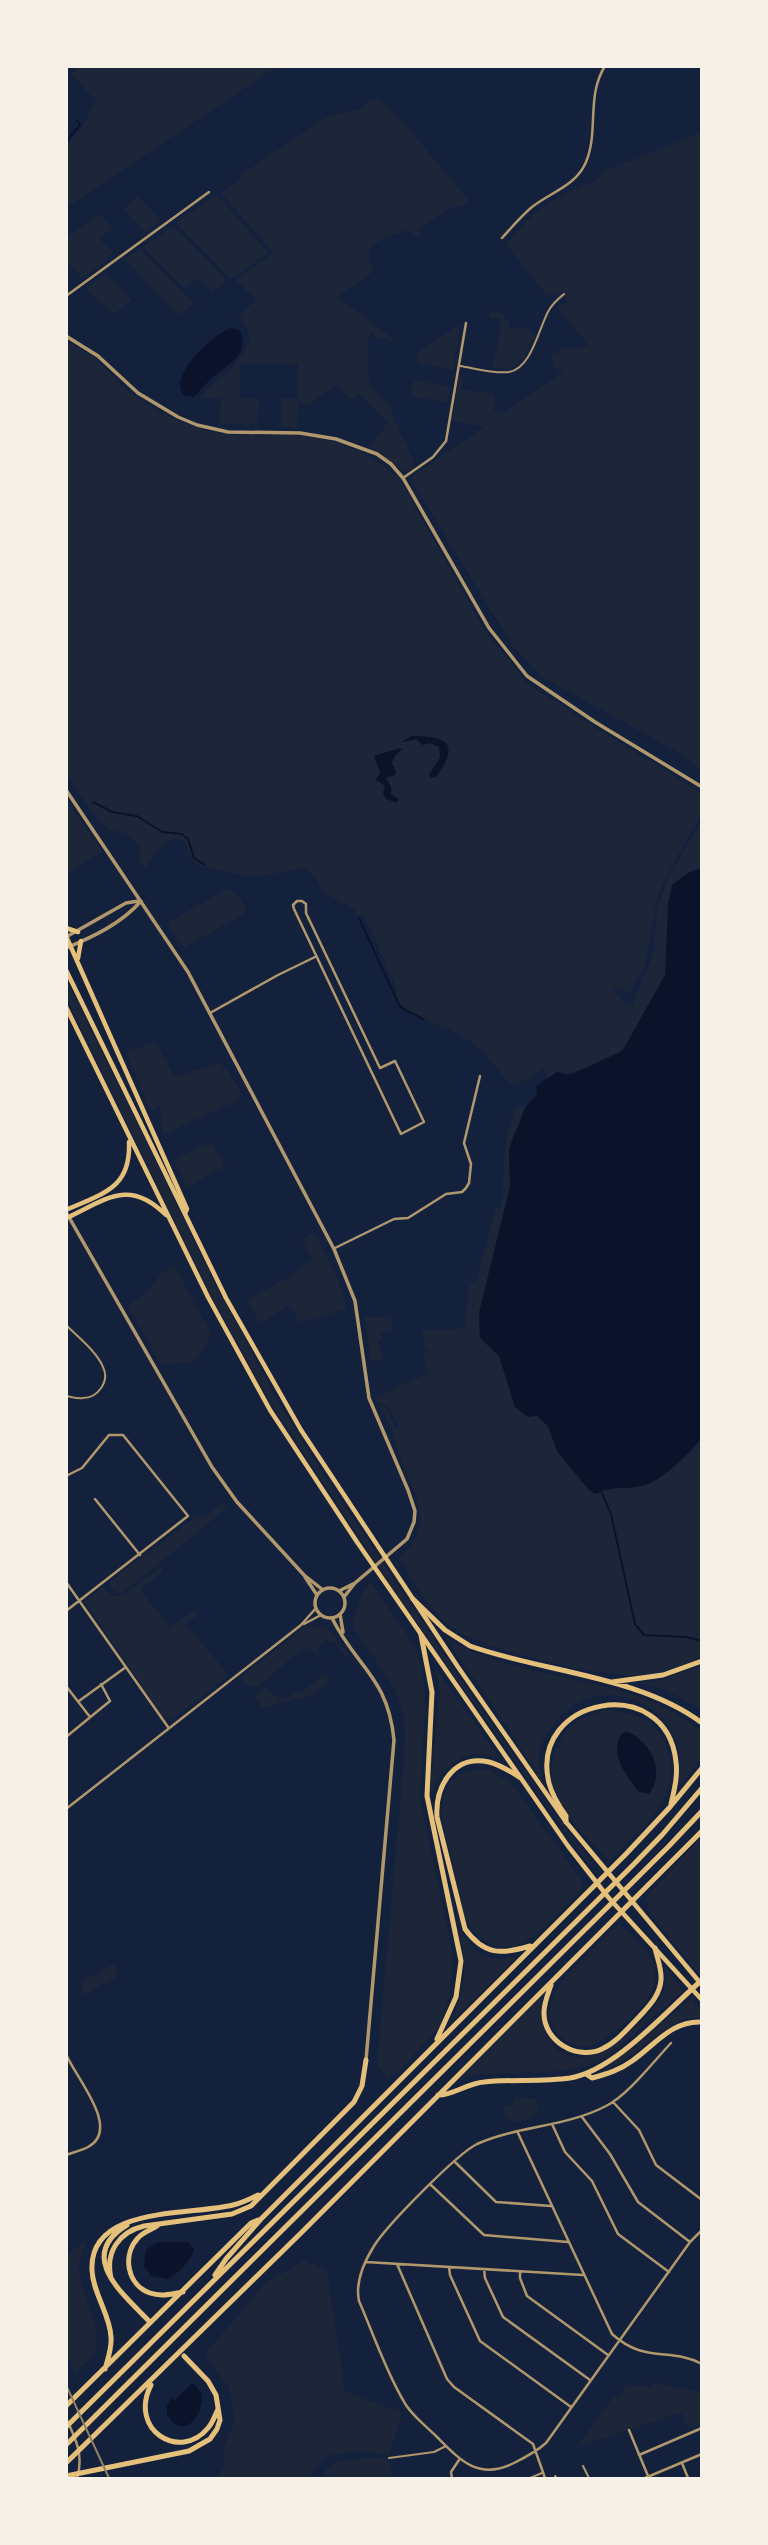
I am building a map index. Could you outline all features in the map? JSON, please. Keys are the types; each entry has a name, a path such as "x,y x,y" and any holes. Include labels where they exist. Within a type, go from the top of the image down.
{"highway":[{"path":"412,1599 446,1630 470,1646 660,1699 702,1723"},
{"path":"421,1635 432,1692 427,1796 460,1961 456,1997 434,2045"},
{"path":"609,1683 663,1675 702,1661"},
{"path":"566,1822 566,1816 548,1781 551,1745 564,1725 573,1717 603,1704 620,1704 642,1711 667,1734 675,1752 677,1768 670,1807"},
{"path":"519,1777 502,1766 488,1762 478,1761 460,1767 441,1785 436,1804 437,1817 461,1920 470,1936 483,1947 499,1952 533,1945"},
{"path":"209,2285 226,2259 261,2219 626,1854 702,1768"},
{"path":"66,2427 663,1835 702,1788"},
{"path":"67,2445 702,1811"},
{"path":"66,2463 154,2379 702,1831"},
{"path":"552,1982 544,2012 550,2032 560,2044 574,2051 594,2052 617,2039 657,1995 661,1971 655,1948"},
{"path":"438,2095 480,2082 569,2078 599,2069 702,1982"},
{"path":"586,2074 592,2078 609,2074 634,2060 677,2026 685,2022 702,2022"},
{"path":"111,2278 109,2259 120,2239 137,2228 240,2212 251,2206 354,2102 362,2086 366,2060"},
{"path":"105,2369 111,2332 95,2287 92,2261 98,2244 108,2232 131,2221 232,2206 263,2193"},
{"path":"66,2406 251,2223 261,2219"},
{"path":"131,2221 111,2236 104,2247 104,2263 111,2278 149,2321"},
{"path":"160,2224 139,2236 134,2244 128,2258 130,2272 138,2285 150,2293 165,2295 183,2292"},
{"path":"67,2476 183,2452 201,2446 210,2439 220,2420 216,2395 212,2386 184,2356"},
{"path":"154,2379 146,2395 144,2411 152,2428 166,2439 183,2441 198,2437 210,2426 218,2409"}],"main road":[{"path":"66,928 78,932"},
{"path":"67,937 69,947 78,959 187,1209 185,1214"},
{"path":"78,959 82,942"},
{"path":"66,970 185,1214 265,1369 315,1452 412,1599 566,1822 694,1977 702,1982"},
{"path":"66,1007 208,1297 264,1400 312,1475 519,1777 589,1873 702,2000"},
{"path":"67,1214 119,1182 128,1167 129,1137"},
{"path":"67,1214 121,1194 136,1194 169,1218"}],"street":[{"path":"502,238 532,207 568,186 582,171 590,148 596,84 605,66"},
{"path":"66,296 209,192"},
{"path":"403,478 433,457 446,441 466,323"},
{"path":"66,336 98,356 138,393 187,421 228,432 300,433 347,442 386,460 403,478 479,612 521,670 539,686 702,787"},
{"path":"66,790 188,972 334,1249 355,1301 369,1398 412,1501 414,1522 400,1546 355,1583 344,1597"},
{"path":"67,937 126,903 141,901"},
{"path":"69,947 82,942 132,911 141,901"},
{"path":"297,901 306,904 306,913 380,1068 395,1061 424,1122 401,1134 317,957 294,909 293,905 297,901"},
{"path":"210,1013 278,975 317,957"},
{"path":"334,1249 394,1219 408,1219 446,1194 461,1192 467,1188 471,1164 464,1143 480,1076"},
{"path":"67,1214 212,1467 237,1502 304,1575 323,1590"},
{"path":"66,1476 82,1468 106,1438 114,1434 126,1438 188,1516 66,1611"},
{"path":"95,1499 140,1555"},
{"path":"301,1626 316,1608 317,1595 304,1575"},
{"path":"66,1582 168,1727"},
{"path":"339,1591 355,1583"},
{"path":"317,1595 331,1588 344,1597 345,1606 340,1614 332,1618"},
{"path":"316,1608 321,1615 332,1618 382,1691 390,1714 394,1740 366,2060"},
{"path":"340,1614 343,1634"},
{"path":"66,1809 168,1727 301,1626 321,1615"},
{"path":"79,1701 125,1667"},
{"path":"66,1737 110,1700 101,1684"},
{"path":"66,1686 90,1717"},
{"path":"671,2043 613,2102 582,2116 478,2144 454,2161 375,2245 359,2279 357,2291 403,2401 460,2459 475,2469 492,2471 505,2468 537,2451 546,2443 668,2272 702,2230"},
{"path":"66,2054 99,2115 102,2126 94,2143 66,2155"},
{"path":"613,2102 636,2126 656,2165 702,2200"},
{"path":"582,2116 610,2154 638,2202 690,2242"},
{"path":"552,2124 565,2152 592,2181 618,2234 668,2272"},
{"path":"518,2133 612,2334 647,2354 678,2357 702,2364"},
{"path":"454,2161 496,2202 551,2206"},
{"path":"431,2185 484,2235 568,2242"},
{"path":"366,2262 584,2275"},
{"path":"397,2264 447,2379 454,2387 533,2444 545,2479"},
{"path":"449,2267 450,2275 480,2341 571,2407"},
{"path":"484,2269 485,2278 503,2317 590,2380"},
{"path":"520,2272 527,2297 608,2354"},
{"path":"66,2418 80,2452 81,2465 77,2479"},
{"path":"639,2455 702,2428"},
{"path":"629,2430 647,2478 702,2454"},
{"path":"452,2479 451,2472 460,2459"},
{"path":"682,2463 688,2479"}],"lane":[{"path":"459,366 509,372 517,368 529,354 550,308 564,294"},
{"path":"66,1325 101,1362 105,1381 96,1393 84,1399 66,1396"},
{"path":"389,2458 434,2452 447,2446"},
{"path":"583,2466 589,2479"},
{"path":"530,2479 543,2473"}],"shaded area":[{"path":"276,66 67,207 67,145 96,101 71,74 76,68 74,67"},
{"path":"380,99 411,131 469,201 453,207 419,228 421,235 417,237 406,230 376,243 369,254 369,262 374,271 337,297 395,340 391,342 387,338 377,339 371,332 368,341 369,384 391,407 414,461 408,472 370,447 388,422 359,394 350,399 337,385 307,406 305,403 299,403 297,429 282,427 282,398 298,398 298,364 240,364 240,398 259,399 258,425 220,423 221,398 199,398 236,363 247,346 250,336 239,315 256,300 236,280 274,253 221,193 241,179 239,176 329,116 359,110 370,100"},
{"path":"701,132 701,769 674,750 541,676 513,646 410,478 484,427 452,420 459,376 463,376 461,389 494,394 494,411 502,414 563,372 553,367 554,353 559,354 561,348 578,349 588,345 557,307 567,303 563,291 548,297 507,246 516,233 546,205 597,180 603,172"},
{"path":"217,195 268,253 231,279 176,223"},
{"path":"138,196 162,221 145,232 124,210"},
{"path":"99,214 113,227 99,239 114,252 104,263 82,278 67,262 67,236"},
{"path":"173,226 227,281 212,292 199,278 184,288 143,247"},
{"path":"140,249 194,304 178,315 125,259"},
{"path":"106,274 132,301 113,314 86,288"},
{"path":"496,309 511,328 522,326 535,335 524,358 511,369 492,368 500,334 499,326 502,323 500,319 491,318 489,314"},
{"path":"460,324 453,370 417,363 419,352"},
{"path":"231,328 240,331 242,339 237,357 211,378 194,397 185,396 180,388 186,368 203,347"},
{"path":"67,341 95,358 139,399 181,422 219,433 315,437 361,452 388,469 400,480 486,633 527,683 701,792 701,817 658,894 645,965 629,995 619,986 613,989 626,1005 632,1006 654,952 657,910 662,895 670,874 701,821 701,868 688,873 672,885 664,978 639,1025 619,1053 578,1071 557,1072 547,1079 546,1070 542,1068 534,1076 513,1085 472,1043 452,1031 414,1015 401,1004 365,917 358,916 355,910 322,891 316,878 305,868 252,877 199,866 191,858 185,842 174,838 161,847 145,868 140,862 139,845 128,834 110,830 99,821 67,777"},
{"path":"414,380 450,387 447,403 411,396"},
{"path":"411,736 434,738 446,744 449,749 448,756 436,777 431,778 429,775 440,757 439,747 429,743 422,745 417,739 402,742"},
{"path":"402,749 392,763 395,775 386,778 392,789 390,793 398,799 397,803 386,799 383,793 385,786 376,780 380,772 374,756"},
{"path":"66,799 102,852 67,873 66,873"},
{"path":"701,868 701,1439 675,1465 652,1482 595,1494 557,1451 548,1426 537,1416 528,1417 515,1407 499,1356 480,1338 479,1313 510,1187 509,1148 526,1106 537,1095 536,1086 557,1072 569,1075 623,1050 665,975 668,905 672,885 688,873"},
{"path":"227,889 240,896 247,912 184,948 167,923"},
{"path":"67,981 217,1287 278,1402 329,1483 484,1713 593,1864 590,1866 404,1605 273,1407 209,1292 67,1000"},
{"path":"155,1041 175,1077 221,1062 241,1093 241,1099 162,1135 159,1106 151,1111 126,1053"},
{"path":"517,1106 526,1106 509,1148 510,1187 479,1313 480,1338 499,1356 515,1407 537,1416 548,1426 557,1451 589,1490 595,1493 613,1486 629,1488 684,1459 701,1439 701,1657 664,1671 640,1675 598,1672 513,1652 465,1635 450,1626 435,1611 399,1558 417,1534 419,1511 417,1498 391,1429 379,1405 387,1409 396,1429 399,1427 390,1408 376,1401 374,1395 378,1396 429,1373 423,1353 431,1350 425,1350 422,1331 465,1328 469,1282 476,1282 496,1208 501,1208 506,1143"},
{"path":"206,1141 208,1145 212,1143 225,1166 187,1187 174,1160"},
{"path":"312,1233 316,1235 336,1275 347,1309 299,1322 289,1305 260,1324 248,1300 292,1275 312,1259 302,1239"},
{"path":"174,1265 211,1334 203,1350 192,1362 161,1365 128,1305 146,1293 161,1274"},
{"path":"365,1317 391,1317 392,1331 381,1332 382,1339 377,1339 383,1359 371,1362"},
{"path":"222,1503 227,1508 160,1563 157,1561 159,1564 123,1592 118,1593 110,1588 110,1581 146,1553 152,1558 148,1553 195,1517 204,1516"},
{"path":"161,1567 164,1571 140,1589 170,1628 194,1610 198,1615 186,1624 228,1674 171,1719 162,1716 85,1602 102,1587 113,1596 124,1595"},
{"path":"371,1582 414,1645 423,1672 425,1705 420,1799 453,1956 451,1988 440,2026 402,2068 388,2079 377,2065 405,1729 401,1707 391,1683 354,1628 358,1603"},
{"path":"310,1624 315,1628 324,1626 328,1629 348,1654 347,1659 337,1644 327,1640 319,1645 317,1652 327,1669 313,1651 305,1648 262,1683 254,1687 247,1686 242,1679 244,1674"},
{"path":"445,1637 475,1653 507,1664 609,1688 672,1712 701,1731 701,1759 679,1787 680,1755 668,1727 656,1713 641,1703 623,1697 605,1696 588,1699 571,1707 548,1732 539,1757 544,1785"},
{"path":"701,1665 701,1709 664,1689 639,1683 661,1680"},
{"path":"436,1669 500,1759 476,1754 457,1760 441,1775 430,1796 439,1693"},
{"path":"325,1674 331,1680 310,1696 265,1707 262,1707 255,1697 266,1687 279,1699 290,1698 291,1694 301,1692"},
{"path":"605,1710 631,1714 656,1729 663,1739 670,1762 668,1787 658,1809 610,1861 574,1823 556,1793 552,1777 552,1761 558,1744 567,1731 583,1718"},
{"path":"628,1732 643,1743 653,1758 656,1776 649,1794 638,1791 620,1764 618,1741 622,1733"},
{"path":"487,1769 510,1782 582,1881 581,1890 549,1923 523,1942 510,1946 496,1946 482,1939 467,1922 443,1820 445,1793 452,1781 467,1772"},
{"path":"701,1839 700,1975 648,1911 646,1897"},
{"path":"619,1924 652,1960 655,1980 650,1995 632,2016 605,2038 585,2046 565,2041 553,2026 550,2015 549,2009 554,1995 569,1973"},
{"path":"459,1929 477,1952 488,1958 517,1957 451,2022 464,1976"},
{"path":"114,1964 118,1976 84,1995 81,1981"},
{"path":"664,1965 683,1991 605,2057 588,2066 552,2072 478,2074 456,2082 543,1995 546,2034 560,2052 583,2057 598,2054 615,2045 642,2020 663,1992 666,1977"},
{"path":"691,1999 701,2010 701,2018 677,2023 627,2058 601,2072"},
{"path":"514,2098 537,2099 539,2113 514,2123 505,2115 503,2108 513,2105"},
{"path":"88,2240 82,2253 79,2275 96,2326 95,2355 74,2373 67,2354 67,2253"},
{"path":"158,2242 188,2242 194,2249 184,2266 168,2279 151,2276 144,2266 146,2250"},
{"path":"304,2260 327,2271 345,2391 402,2413 389,2455 364,2452 336,2454 322,2460 310,2478 216,2478 224,2467 223,2449 235,2422 229,2387 204,2355 266,2283"},
{"path":"654,2383 693,2390 700,2394 701,2405 698,2407 701,2423 689,2429 681,2412 577,2447 614,2396 619,2398 626,2386 653,2387"},
{"path":"191,2384 202,2394 202,2403 191,2423 179,2426 167,2414 167,2405 172,2397 175,2400"},
{"path":"377,2458 389,2460 392,2478 325,2478 323,2475 327,2469 339,2462"}],"waterway":[{"path":"66,142 80,125 77,120"},
{"path":"93,802 112,812 137,816 162,832 182,834 188,839 194,858 205,865"},
{"path":"359,918 400,1007 423,1019"},
{"path":"601,1491 611,1514 635,1624 644,1635 698,1640"}],"railway":[{"path":"66,2385 109,2478"}]}
